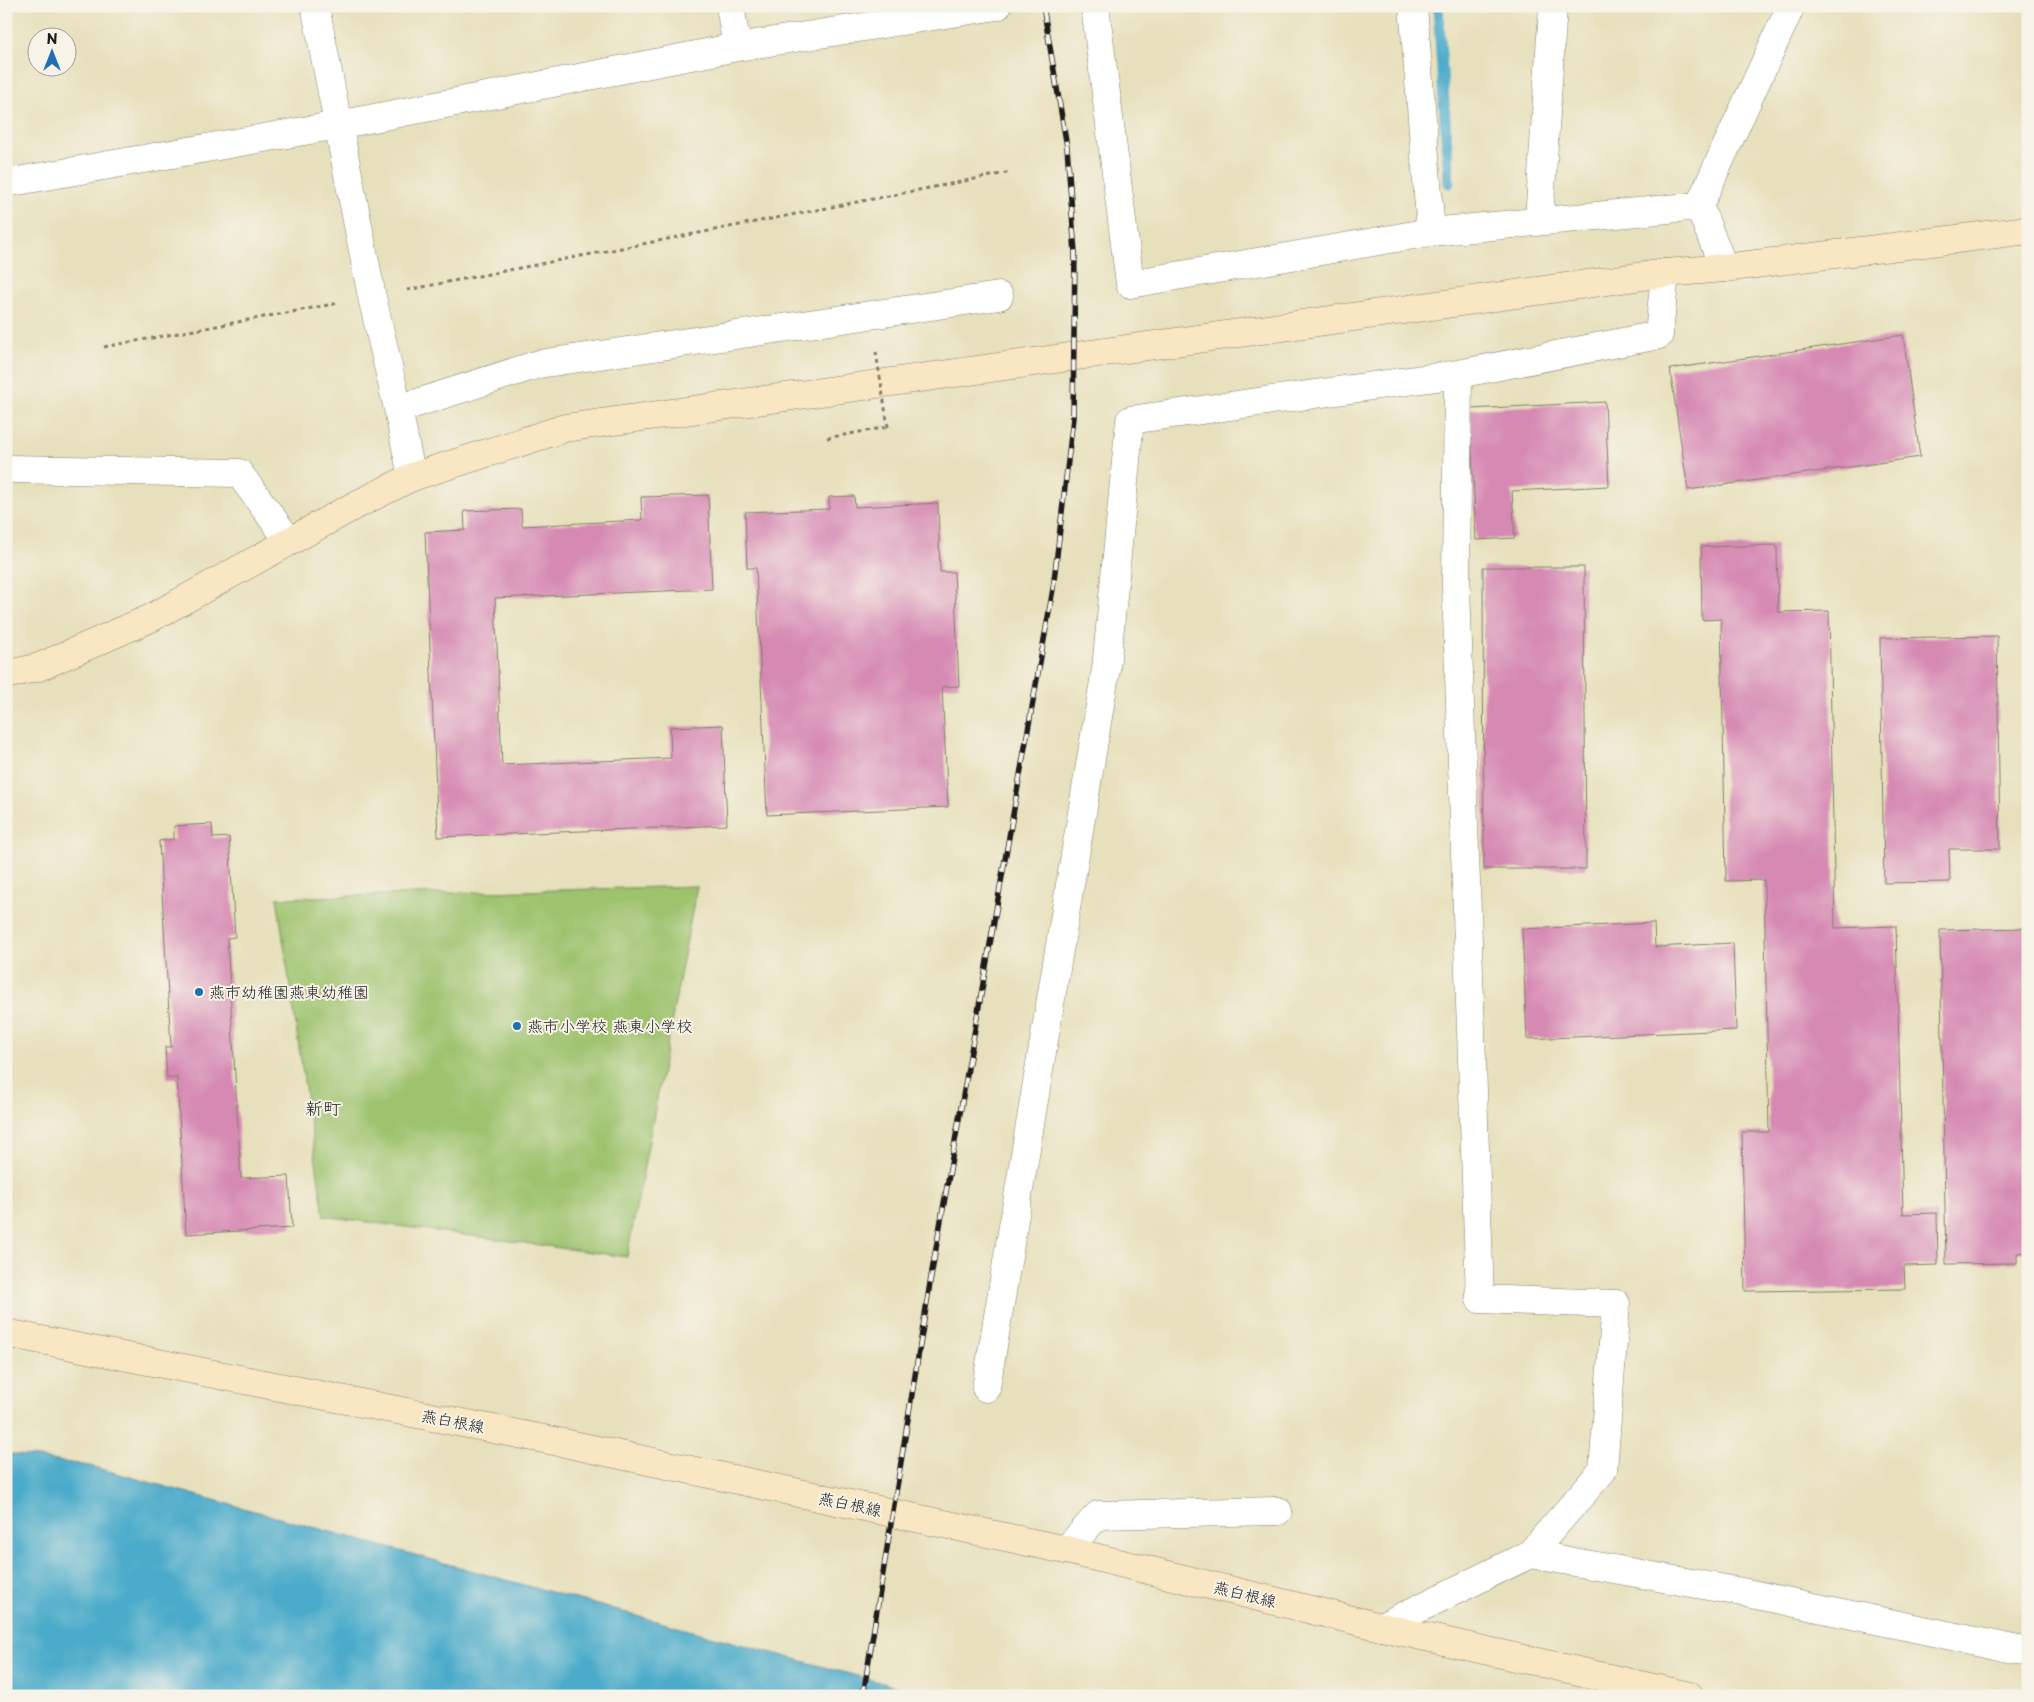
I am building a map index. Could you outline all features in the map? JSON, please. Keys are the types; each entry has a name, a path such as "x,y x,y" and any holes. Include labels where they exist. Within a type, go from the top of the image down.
{"street":[{"path":"315,6 372,297 412,477"},
{"path":"730,6 737,47"},
{"path":"6,184 338,125 737,47 997,6"},
{"path":"1095,6 1130,284 1431,232 1699,206"},
{"path":"1413,6 1431,232"},
{"path":"1539,221 1553,6"},
{"path":"1724,268 1699,206 1791,6"},
{"path":"6,675 39,667 151,618 352,506 412,477 565,428 1665,273 1724,268 2028,230"},
{"path":"986,1388 1106,669 1130,420 1458,374 1659,336 1665,273"},
{"path":"398,408 539,364 999,296"},
{"path":"1381,1627 1530,1554 1604,1470 1616,1304 1480,1299 1456,586 1458,374"},
{"path":"6,469 239,473 289,541"},
{"name":"燕白根線","path":"6,1333 564,1443 1066,1550 1381,1627 1689,1696"},
{"path":"1066,1550 1098,1514 1278,1510"},
{"path":"1530,1554 1747,1593 2028,1652"}],"path":[{"path":"104,347 372,297 1011,172"},
{"path":"827,438 888,427 876,352"}],"green space":[{"path":"697,886 627,1257 324,1216 277,898"}],"water":[{"path":"6,1453 90,1466 930,1696 6,1696"}],"building":[{"path":"1903,335 1920,457 1688,490 1670,369"},
{"path":"1605,402 1609,486 1512,491 1515,538 1476,540 1470,409"},
{"path":"708,495 712,589 495,598 502,765 671,758 670,727 723,725 727,825 438,837 425,532 465,530 464,511 521,509 522,526 642,520 641,497"},
{"path":"854,496 855,507 938,503 940,572 954,572 959,686 942,687 948,807 767,815 756,568 747,568 745,512 829,509 829,497"},
{"path":"1777,545 1778,612 1829,611 1835,928 1896,926 1903,1214 1937,1213 1938,1265 1904,1266 1905,1289 1745,1291 1742,1132 1769,1132 1764,880 1726,881 1721,619 1702,620 1701,547"},
{"path":"1483,567 1584,567 1586,869 1484,869"},
{"path":"1997,636 2000,849 1949,849 1950,882 1884,883 1880,638"},
{"name":"燕市幼稚園燕東幼稚園","path":"212,824 213,838 229,837 235,937 227,938 241,1178 289,1176 292,1228 186,1234 177,1078 167,1078 165,1047 171,1047 159,841 174,839 174,826"},
{"path":"1654,923 1655,947 1733,943 1736,1030 1527,1039 1522,929"},
{"path":"2028,928 2028,1252 2017,1253 2017,1263 1946,1264 1940,930"}],"waterway":[{"path":"1438,6 1449,183"}],"railway":[{"path":"863,1696 932,1271 1053,589 1073,418 1075,253 1067,147 1043,6"}],"place":[{"name":"燕市幼稚園燕東幼稚園","path":"199,992"},
{"name":"燕市小学校 燕東小学校","path":"517,1026"}],"district":[{"name":"新町","path":"323,1109"}]}
